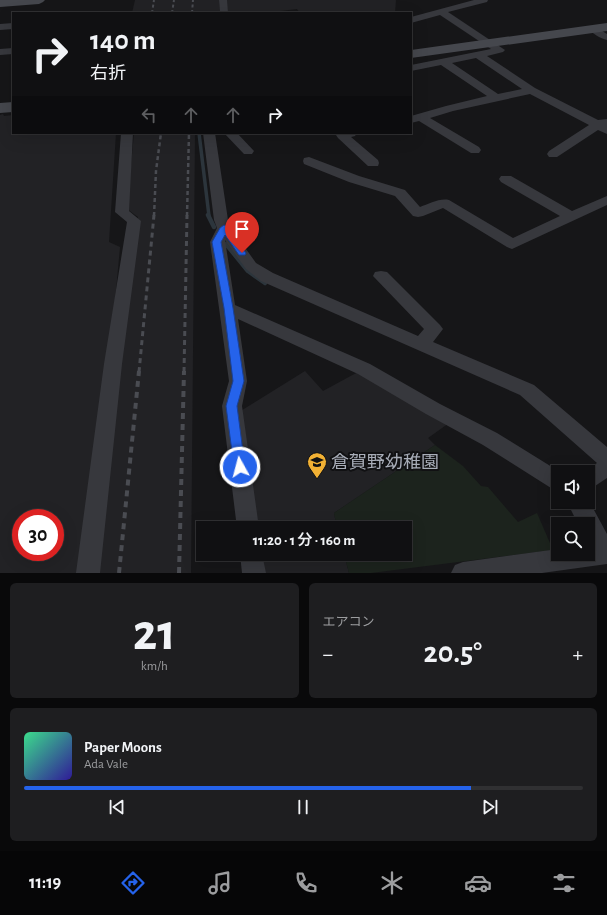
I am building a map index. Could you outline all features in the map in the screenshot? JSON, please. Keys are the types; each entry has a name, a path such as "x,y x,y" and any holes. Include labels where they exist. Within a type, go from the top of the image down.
{"street":[{"path":"0,3 39,0"},
{"path":"38,12 44,0"},
{"path":"223,0 224,12"},
{"path":"412,20 484,0"},
{"path":"412,68 500,50 487,43 440,11"},
{"path":"0,27 12,26"},
{"path":"412,54 607,27"},
{"path":"594,29 607,38"},
{"path":"0,52 12,51"},
{"path":"479,55 531,90 604,125"},
{"path":"444,62 495,97"},
{"path":"416,119 450,108 531,90"},
{"path":"0,108 12,106"},
{"path":"416,119 475,150"},
{"path":"553,154 604,125"},
{"path":"88,573 113,364 134,222 122,212 127,134"},
{"path":"209,134 221,220 224,228 251,266 267,277 527,390 607,459"},
{"path":"231,134 248,151"},
{"path":"346,134 342,135 373,163"},
{"path":"309,160 354,179 400,193 418,213 444,203 512,244 607,200"},
{"path":"506,178 572,216"},
{"path":"224,228 217,242 238,381 232,406 247,521"},
{"path":"381,276 434,329 421,344"},
{"path":"228,308 364,369 433,409 490,439 551,478"},
{"path":"595,475 607,467"},
{"path":"463,573 607,554 582,509"},
{"path":"252,561 254,573"}],"shaded area":[{"path":"135,0 219,0 220,12 132,12"},
{"path":"226,0 396,0 395,12 299,12 297,9 272,12 227,12"},
{"path":"3,114 4,116 12,115 12,134 116,134 109,242 120,247 109,367 84,573 0,573 0,115"},
{"path":"134,134 195,134 191,573 95,573 138,217 127,209"},
{"name":"倉賀野幼稚園","path":"305,371 323,391 358,372 449,423 428,438 435,445 334,513 336,521 255,521 239,412"},
{"path":"435,445 463,466 481,486 488,487 518,522 537,513 551,545 551,550 371,573 349,573 346,561 412,561 412,521 336,521 334,513"},
{"path":"261,561 346,561 349,573 263,573"}],"waterway":[{"path":"199,134 209,216"},
{"path":"208,215 214,227"},
{"path":"226,244 248,271 265,283"}],"railway":[{"path":"152,12 154,0"},
{"path":"172,12 174,0"},
{"path":"192,12 193,0"},
{"path":"154,216 156,171 161,134"},
{"path":"187,216 189,134"},
{"path":"139,372 154,215"},
{"path":"184,372 187,215"},
{"path":"119,573 139,371"},
{"path":"179,573 184,371"}],"place":[{"name":"倉賀野幼稚園","path":"317,479"}],"route":[{"path":"240,467 232,406 238,381 217,242 224,228 242,253"}]}
